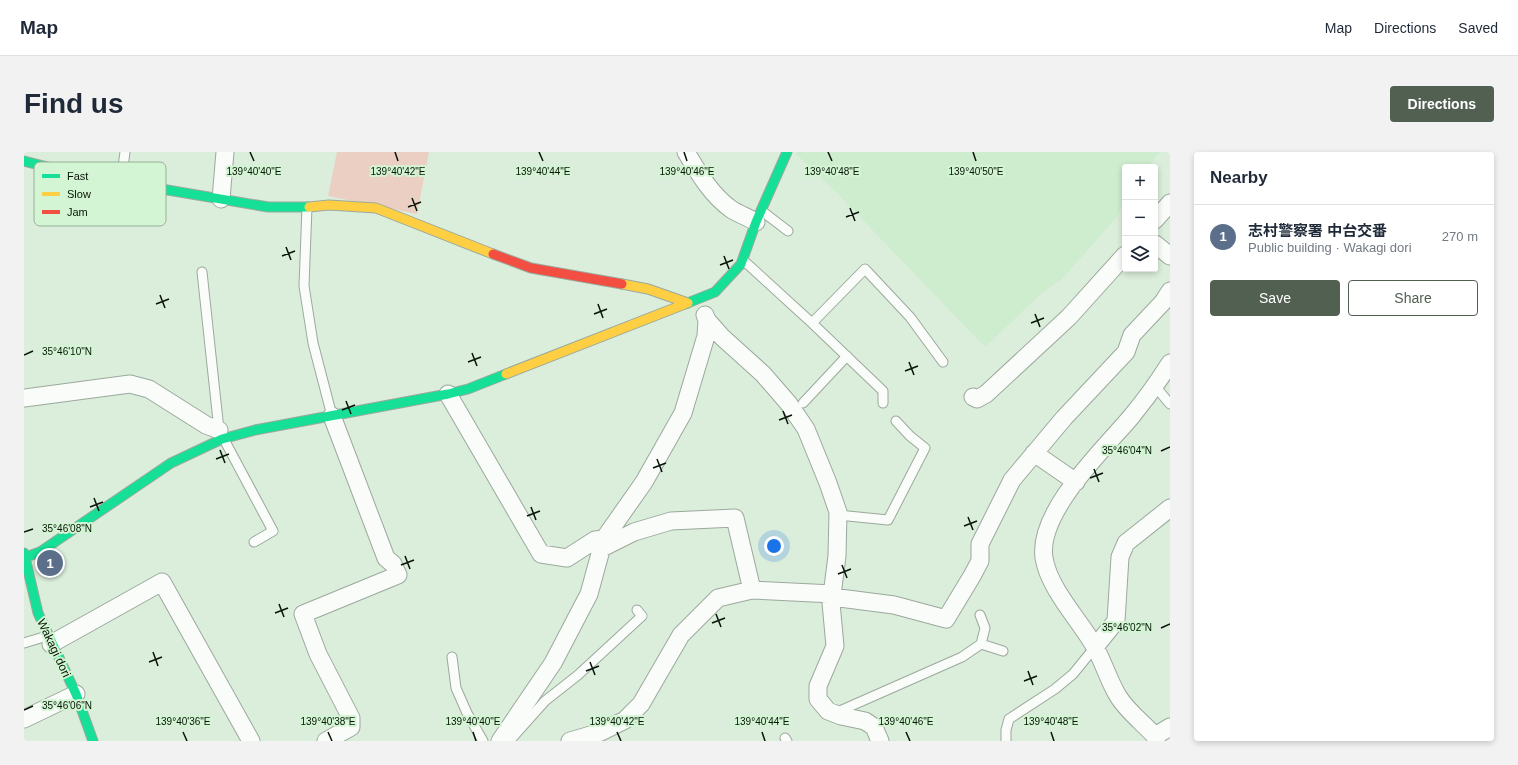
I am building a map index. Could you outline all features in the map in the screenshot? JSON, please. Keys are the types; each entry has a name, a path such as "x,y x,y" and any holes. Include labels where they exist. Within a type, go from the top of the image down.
{"street":[{"path":"221,200 225,152"},
{"path":"686,152 696,170 715,195 731,209 758,216"},
{"path":"25,555 40,552 171,463 220,434 255,430 468,389 715,292 743,260 758,216 787,152"},
{"path":"24,161 34,164"},
{"path":"166,190 268,207 307,207 329,205 376,208 512,262 531,268 648,289 694,300 707,320 722,337 798,407 828,483 838,515 837,556 832,596 835,646 818,686 818,699 828,711 865,721 874,727 880,741"},
{"path":"1158,217 1170,203"},
{"path":"1158,246 1170,256"},
{"path":"973,397 977,399 986,394 1069,317 1122,258"},
{"path":"570,741 601,732 625,720 641,704 681,635 696,618 718,598 752,590 832,596 894,605 946,619 980,561 980,544 1012,480 1064,418 1126,352 1132,335 1163,302 1170,291"},
{"path":"500,741 541,683 579,615 589,594 602,544 644,482 683,413 706,336 707,320"},
{"path":"1170,363 1155,386 1130,418 1099,451 1076,482 1051,521 1043,542 1044,557 1048,574 1095,647 1118,696 1156,739 1170,727"},
{"path":"24,398 130,384 149,389 220,434"},
{"path":"448,394 541,554 567,558 595,540 602,544"},
{"path":"326,741 351,727 351,718 318,654 304,614 398,575 393,564 386,558 332,416"},
{"path":"1034,453 1076,482"},
{"path":"1095,647 1116,621 1120,557 1126,543 1170,508"},
{"path":"602,544 634,532 671,522 735,518 752,590"},
{"name":"Wakagi dori","path":"25,555 38,613 49,640 76,694 93,741"},
{"path":"49,640 162,582 251,741"},
{"path":"24,719 76,694"}],"lane":[{"path":"124,162 126,152"},
{"path":"307,207 304,286 313,343 332,416"},
{"path":"758,216 788,231"},
{"path":"743,260 883,391 883,403"},
{"path":"812,323 866,269 910,317 943,362"},
{"path":"202,272 220,434 273,531 254,542"},
{"path":"798,407 847,356"},
{"path":"1155,386 1170,404"},
{"path":"838,515 888,520 925,448 910,436 896,420"},
{"path":"500,741 512,738 545,701 578,675 642,616 637,610"},
{"path":"834,713 962,657 981,644 985,628 980,615"},
{"path":"24,643 49,640"},
{"path":"981,644 1003,651"},
{"path":"1006,741 1006,730 1009,719 1055,689 1073,674 1095,647"},
{"path":"452,657 456,688 467,713 483,741"}],"shaded area":[{"path":"337,152 429,152 417,214 328,196"},
{"path":"797,152 1160,152 1150,164 1122,164 1122,207 1116,218 1062,279 1044,291 985,347 836,192 796,154"}],"traffic: fast":[{"path":"685,304 715,292 741,264 756,222 787,152"},
{"path":"24,161 34,164"},
{"path":"166,190 268,207 309,207"},
{"path":"26,557 40,552 171,463 222,439 255,430 448,394 468,389 506,374"},
{"path":"24,553 38,613 76,694 93,741"}],"traffic: slow":[{"path":"309,207 329,205 376,208 493,254"},
{"path":"622,284 648,289 688,303"},
{"path":"506,374 685,304"}],"traffic: jam":[{"path":"493,254 531,268 622,284"}],"place":[{"name":"志村警察署 中台交番","path":"50,563"}]}
